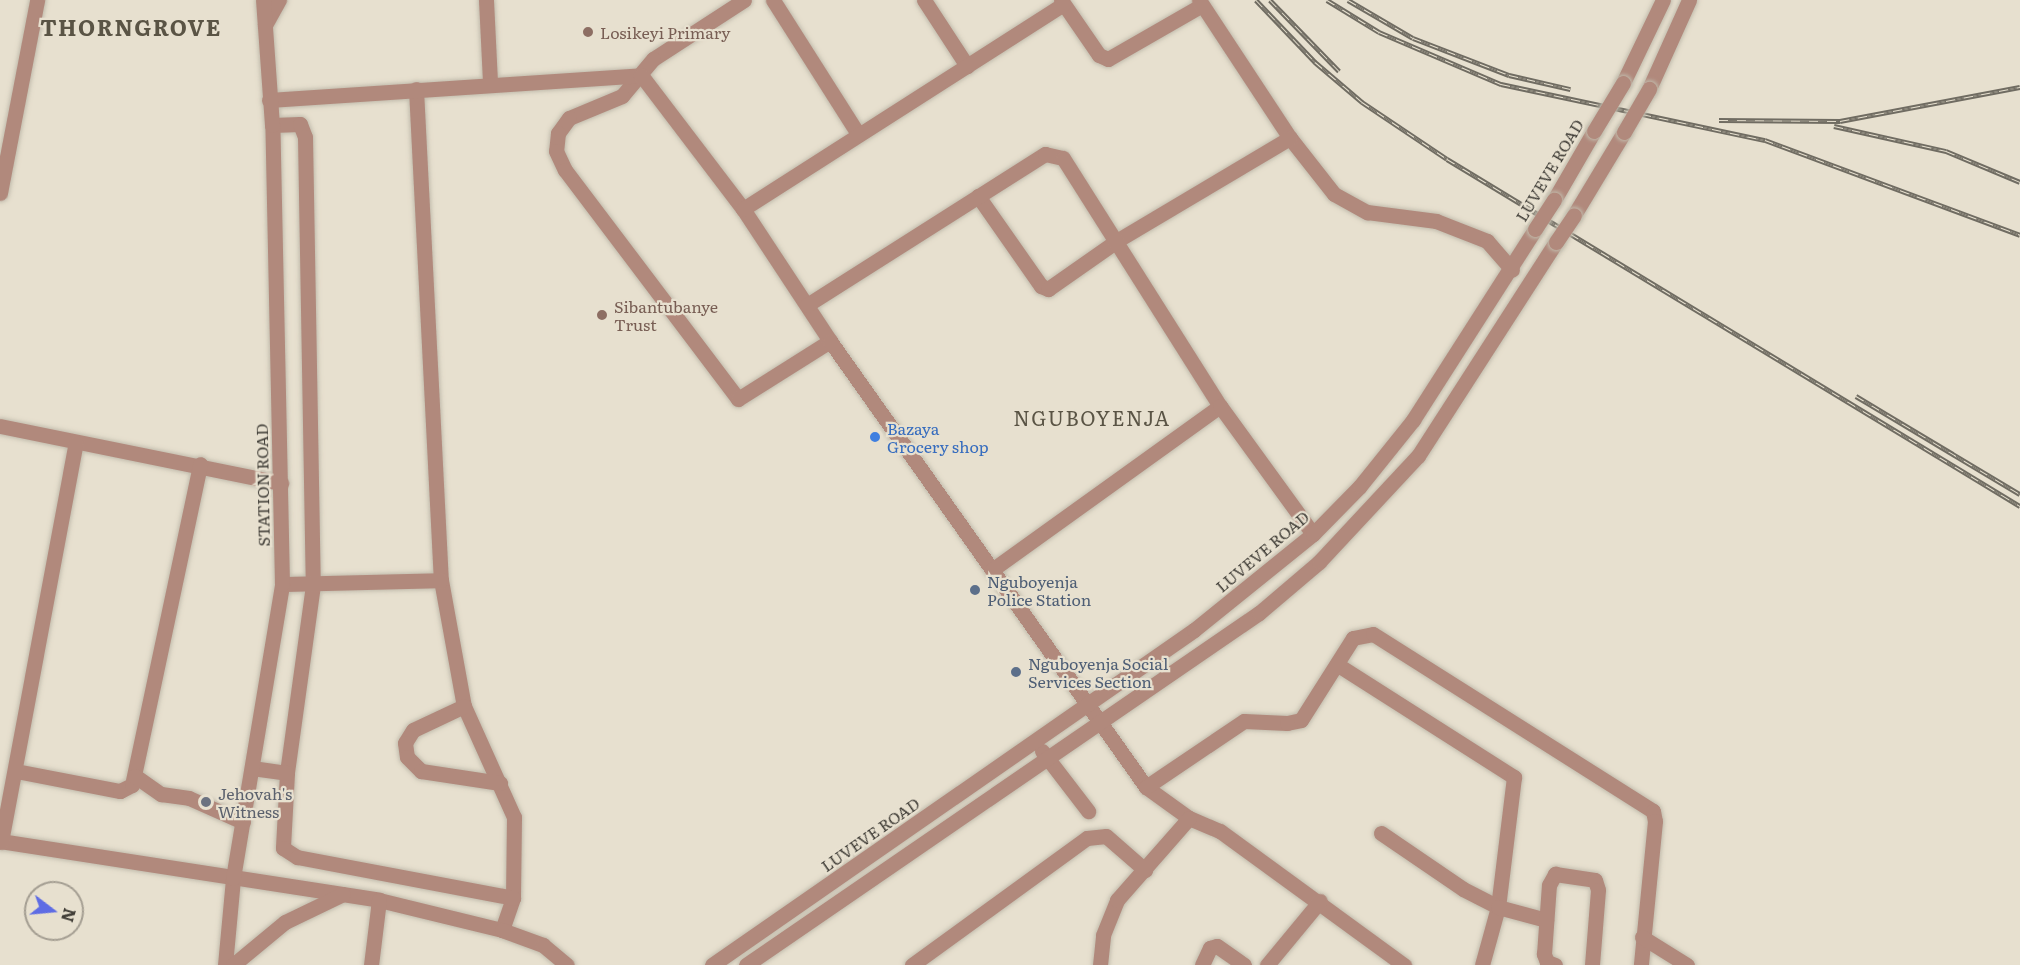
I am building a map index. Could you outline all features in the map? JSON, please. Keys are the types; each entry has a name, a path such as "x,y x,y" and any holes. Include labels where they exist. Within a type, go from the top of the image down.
{"street":[{"path":"0,193 38,0"},
{"name":"STATION ROAD","path":"225,965 234,878 282,584 272,125 263,0"},
{"path":"265,25 279,0"},
{"path":"486,0 490,83"},
{"path":"744,0 653,59 622,96 576,113 563,124 555,144 566,170 738,399 830,341"},
{"path":"772,0 858,134"},
{"path":"924,0 967,66"},
{"name":"LUVEVE ROAD","path":"712,965 1194,630 1313,534 1360,486 1413,420 1512,270 1623,82 1663,0"},
{"path":"746,965 1259,613 1319,562 1373,507 1437,431 1574,215 1649,88 1689,0"},
{"path":"743,209 967,66 1062,2 1100,55 1113,59 1200,2 1290,138 1328,187 1356,208 1436,222 1466,233 1496,249 1512,270"},
{"path":"269,100 490,83 640,75"},
{"path":"640,75 743,209 830,341 1097,722 1146,787 1189,818 1220,831 1320,901 1404,965"},
{"path":"416,89 441,580 464,706 514,817 513,898 502,930"},
{"path":"0,111 16,114"},
{"path":"272,125 300,124 305,137 312,585 287,773 282,842 292,856 513,898"},
{"path":"978,196 1046,289 1118,240 1290,138"},
{"path":"807,305 1045,154 1057,155 1118,240 1220,406 1313,534"},
{"path":"992,570 1220,406"},
{"path":"0,426 76,443 200,464 280,483"},
{"path":"76,443 16,771 0,841 379,900 502,930 543,945 567,965"},
{"path":"16,771 120,790 132,785 200,464"},
{"path":"282,584 441,580"},
{"path":"1146,787 1244,721 1287,723 1301,720 1353,638 1373,634 1653,811 1655,821 1641,965"},
{"path":"1338,665 1514,777 1498,907 1482,965"},
{"path":"464,706 414,730 405,743 407,757 421,771 500,783"},
{"path":"1035,742 1088,811"},
{"path":"252,768 287,773"},
{"path":"135,776 160,794 189,798 243,822"},
{"path":"1100,965 1102,935 1110,913 1189,818"},
{"path":"1381,833 1463,889 1498,907 1546,920"},
{"path":"912,965 1087,838 1106,836 1145,870"},
{"path":"1555,965 1544,959 1549,885 1555,874 1595,880 1598,890 1592,965"},
{"path":"233,965 285,922 343,894"},
{"path":"371,965 379,900"},
{"path":"1267,965 1320,901"},
{"path":"1642,937 1687,965"},
{"path":"1202,965 1210,948 1217,946 1244,965"}],"railway":[{"path":"1256,0 1315,62 1362,102 1447,159 2020,506"},
{"path":"1270,0 1339,71"},
{"path":"1327,0 1379,32 1501,84 1765,140 2020,235"},
{"path":"1348,0 1413,38 1509,75 1570,89"},
{"path":"1719,120 1840,121 2020,87"},
{"path":"1834,126 1946,151 2020,182"},
{"path":"1856,396 2020,494"}],"place":[{"name":"Losikeyi Primary","path":"588,32"},
{"name":"Sibantubanye Trust","path":"602,315"},
{"name":"Bazaya Grocery shop","path":"875,437"},
{"name":"Nguboyenja Police Station","path":"975,590"},
{"name":"Nguboyenja Social Services Section","path":"1016,672"},
{"name":"Jehovah's Witness","path":"206,802"}],"district":[{"name":"THORNGROVE","path":"131,27"},
{"name":"NGUBOYENJA","path":"1092,417"}]}
